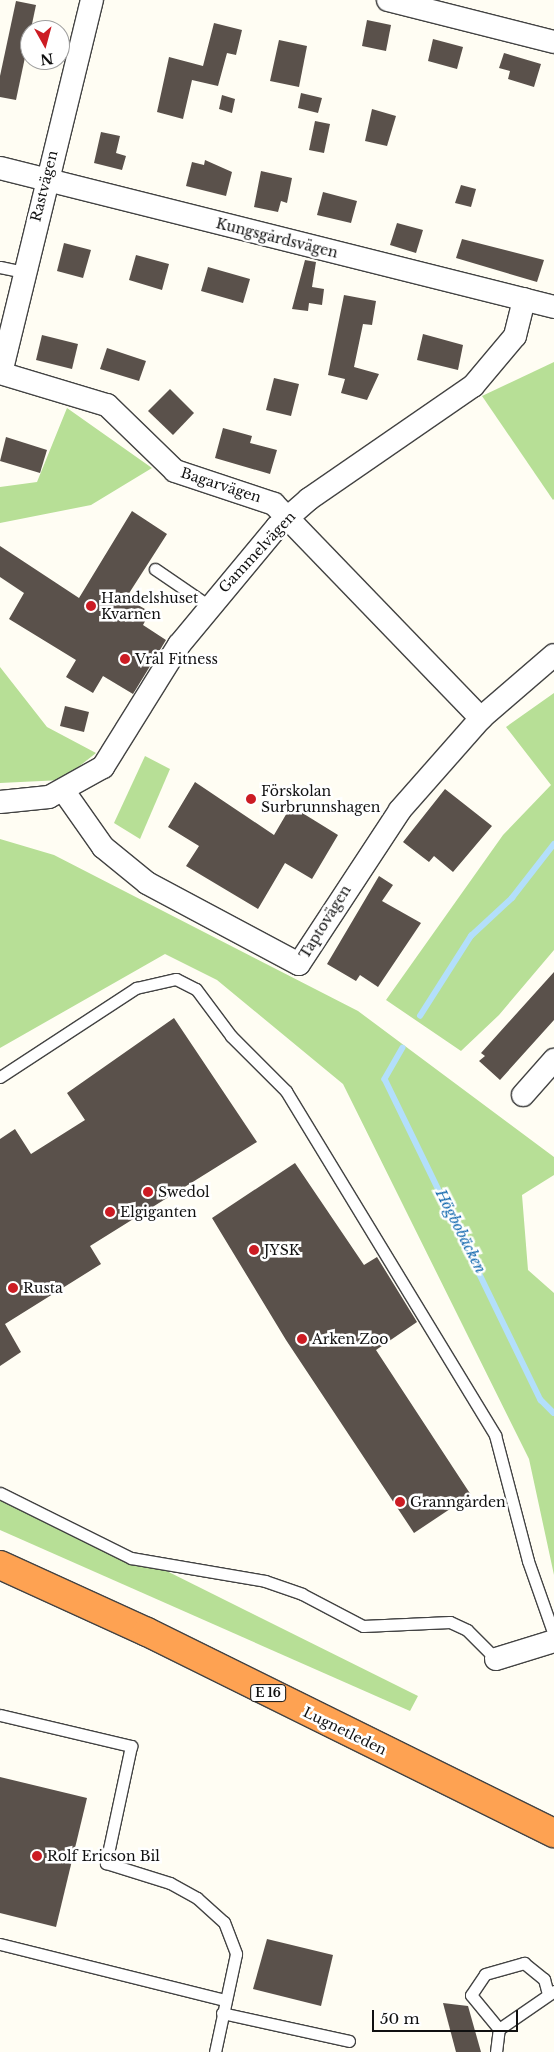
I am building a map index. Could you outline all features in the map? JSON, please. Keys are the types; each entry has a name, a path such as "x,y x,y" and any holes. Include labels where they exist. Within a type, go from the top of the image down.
{"highway":[{"name":"Lugnetleden","path":"0,1565 147,1632 554,1834"}],"street":[{"name":"Rastvägen","path":"0,373 44,180 92,0"},
{"path":"388,0 554,42"},
{"name":"Kungsgårdsvägen","path":"0,168 554,307"},
{"name":"Gammelvägen","path":"0,802 36,801 64,790 103,767 209,606 286,517 480,380 514,336 524,300"},
{"name":"Bagarvägen","path":"0,373 107,405 175,471 262,498 286,517"},
{"path":"286,517 481,718"},
{"name":"Taptovägen","path":"64,790 103,847 146,883 299,964 400,810 481,718 554,656"},
{"path":"524,1095 554,1060"},
{"path":"496,1659 554,1641"}],"lane":[{"path":"0,267 24,272"},
{"path":"155,569 209,606"},
{"path":"0,1077 136,988 176,979 196,990 231,1036 286,1091 495,1435 528,1561 554,1635"},
{"path":"0,1493 131,1558 170,1568 247,1576 302,1594 363,1626 450,1622 467,1630 496,1659"},
{"path":"0,1715 131,1746 106,1864 170,1884 197,1898 224,1922 236,1954 215,2052"},
{"path":"0,1944 225,2000"},
{"path":"496,2052 499,2029 471,1994 485,1974 524,1963 544,1979 551,1993 499,2029"},
{"path":"222,2013 349,2041"}],"green space":[{"path":"554,362 554,499 553,500 482,396"},
{"path":"67,408 152,468 91,505 0,523 0,487 37,482"},
{"path":"0,667 47,727 96,753 62,780 0,783"},
{"path":"554,693 554,950 499,1015 461,1051 386,1000 503,835 551,785 506,727"},
{"path":"145,756 170,769 140,839 114,823"},
{"path":"0,839 54,855 358,1011 554,1157 554,1175 522,1195 528,1270 554,1293 554,1575 529,1459 343,1084 217,980 165,954 0,1048"},
{"path":"0,1488 418,1696 410,1711 0,1530"}],"building":[{"path":"16,1 36,5 33,20 20,20 20,70 22,70 16,100 0,97 0,76"},
{"path":"367,20 391,25 386,51 362,46"},
{"path":"214,23 242,30 236,55 227,53 218,86 192,80 183,119 157,112 169,57 203,66"},
{"path":"433,39 463,47 457,69 428,61"},
{"path":"279,40 307,46 299,87 270,81"},
{"path":"504,53 541,64 534,87 508,79 510,71 499,68"},
{"path":"301,93 322,98 318,113 298,108"},
{"path":"222,95 235,99 232,113 219,109"},
{"path":"372,109 396,116 387,146 365,141"},
{"path":"315,121 330,124 324,153 309,150"},
{"path":"101,132 120,136 116,153 126,156 122,170 94,163"},
{"path":"205,160 232,172 226,196 186,186 192,162 204,165"},
{"path":"261,171 292,178 287,203 281,201 278,212 254,207"},
{"path":"461,185 476,189 471,207 455,203"},
{"path":"323,192 357,201 351,223 317,215"},
{"path":"397,223 423,230 416,253 390,245"},
{"path":"462,239 544,260 537,282 456,258"},
{"path":"64,243 91,250 83,278 57,271"},
{"path":"136,255 169,264 162,290 129,280"},
{"path":"305,260 316,262 312,287 324,289 322,305 309,303 308,311 292,309"},
{"path":"208,267 250,279 243,303 201,291"},
{"path":"344,295 376,301 372,325 363,324 354,367 379,374 367,400 341,393 345,379 328,375"},
{"path":"423,334 463,345 458,370 417,360"},
{"path":"42,335 78,344 72,369 36,360"},
{"path":"107,348 146,361 139,381 100,369"},
{"path":"274,378 299,384 291,416 266,410"},
{"path":"170,389 194,413 173,435 148,411"},
{"path":"223,428 252,436 250,443 277,450 270,474 215,458"},
{"path":"6,437 47,450 40,473 0,461"},
{"name":"Handelshuset Kvarnen","path":"132,511 167,534 126,598 150,612 143,625 166,640 133,694 103,676 93,693 66,677 76,660 9,619 24,593 0,577 0,546 79,598"},
{"path":"65,706 89,712 84,732 60,726"},
{"path":"195,782 274,835 291,806 338,835 312,879 285,863 258,909 186,866 199,846 168,827"},
{"path":"445,789 492,826 453,872 434,856 429,862 403,842"},
{"path":"379,876 393,885 382,901 421,923 378,987 360,975 356,981 327,964"},
{"path":"554,972 554,1020 500,1080 479,1061 485,1056 481,1053"},
{"path":"174,1018 257,1142 90,1246 101,1264 5,1324 21,1352 0,1366 0,1139 15,1129 31,1154 85,1120 67,1093"},
{"path":"295,1163 364,1265 377,1257 417,1322 376,1350 471,1495 414,1533 286,1340 212,1218"},
{"name":"Rolf Ericson Bil","path":"0,1777 87,1798 56,1927 0,1913"},
{"path":"267,1939 333,1955 321,2006 253,1989"},
{"path":"443,2003 468,2006 481,2052 456,2052"}],"waterway":[{"name":"Högbobäcken","path":"420,1016 471,936 512,898 554,844"},
{"name":"Högbobäcken","path":"403,1048 385,1079 541,1400 554,1413"}],"place":[{"name":"Handelshuset Kvarnen","path":"91,606"},
{"name":"Vrål Fitness","path":"125,659"},
{"name":"Förskolan Surbrunnshagen","path":"251,799"},
{"name":"Swedol","path":"148,1192"},
{"name":"Elgiganten","path":"110,1212"},
{"name":"JYSK","path":"254,1250"},
{"name":"Rusta","path":"13,1288"},
{"name":"Arken Zoo","path":"302,1339"},
{"name":"Granngården","path":"400,1502"},
{"name":"Rolf Ericson Bil","path":"37,1856"}]}
